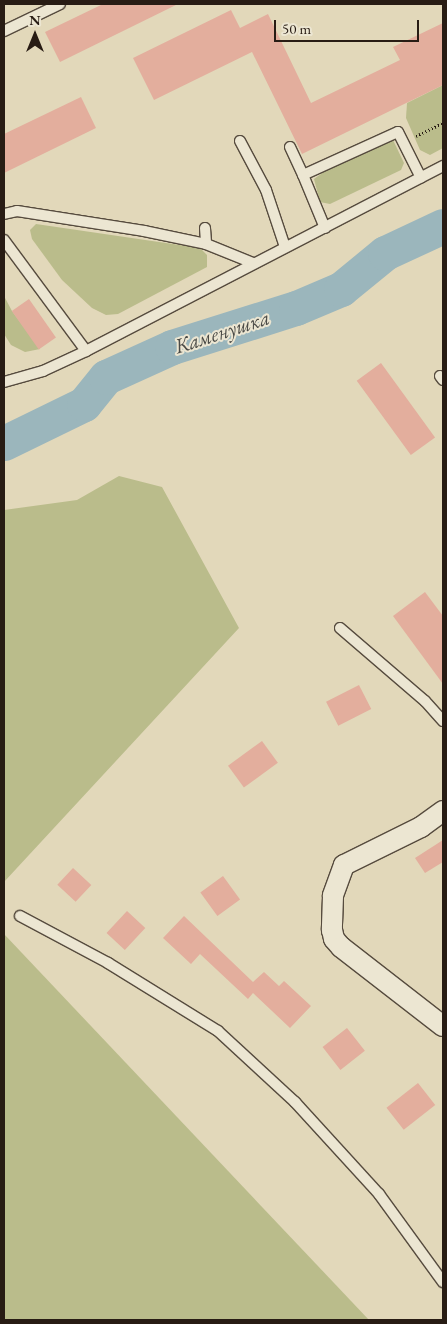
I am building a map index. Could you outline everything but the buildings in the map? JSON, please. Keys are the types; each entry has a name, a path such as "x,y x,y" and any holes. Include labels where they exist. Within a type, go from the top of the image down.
{"street":[{"path":"443,811 421,827 344,865 333,896 332,930 334,939 341,947 443,1026"}],"lane":[{"path":"4,31 60,4"},
{"path":"303,175 398,132 421,178"},
{"path":"240,141 266,190 285,247"},
{"path":"290,147 325,228"},
{"path":"4,382 43,371 86,351 443,166"},
{"path":"4,214 17,211 206,244 253,263"},
{"path":"205,228 206,244"},
{"path":"4,240 86,351"},
{"path":"340,628 425,701 443,721"},
{"path":"20,916 108,963 218,1031 295,1102 379,1194 443,1282"}],"path":[{"path":"404,142 443,123"}],"green space":[{"path":"443,85 443,148 430,155 420,150 406,118 407,103"},
{"path":"393,140 404,163 401,170 330,204 320,202 314,179 325,171"},
{"path":"36,224 200,248 207,255 207,267 118,314 106,315 92,308 62,280 32,239 30,230"},
{"path":"4,296 12,311 40,349 25,352 11,345 4,334"},
{"path":"119,476 162,487 239,628 4,882 4,510 77,500"},
{"path":"4,934 369,1320 4,1320"}],"waterway":[{"name":"Каменушка","path":"4,443 84,404 106,377 172,347 296,308 341,289 385,253 443,226"}]}
